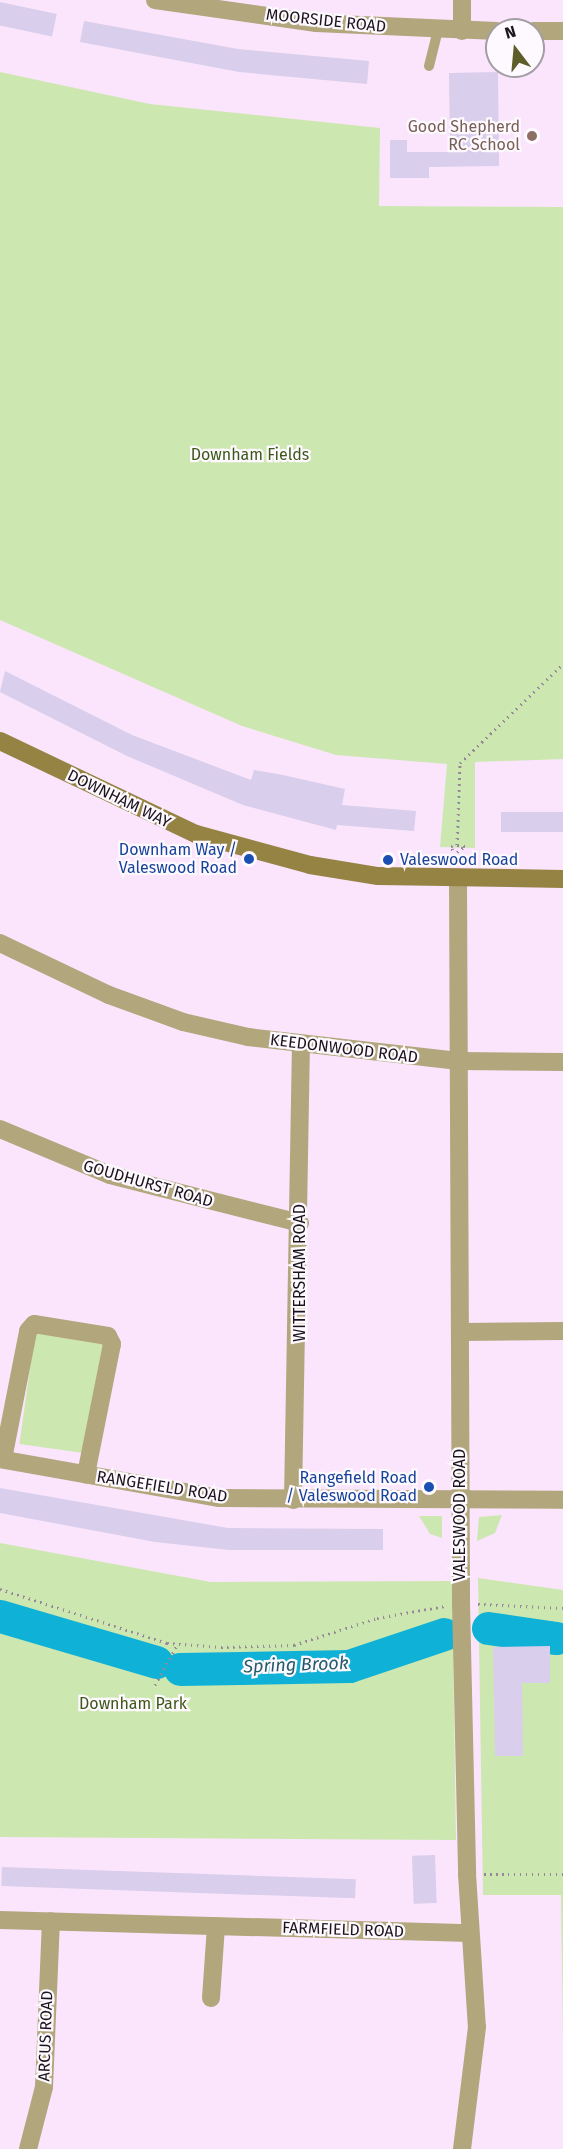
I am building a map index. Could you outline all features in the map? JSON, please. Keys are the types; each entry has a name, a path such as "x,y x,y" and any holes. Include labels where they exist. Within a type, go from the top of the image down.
{"street":[{"name":"MOORSIDE ROAD","path":"155,0 316,23 438,31 485,31"},
{"path":"462,0 462,31"},
{"path":"545,31 563,30"},
{"name":"DOWNHAM WAY","path":"0,741 196,834 310,865 458,879 563,879"},
{"name":"VALESWOOD ROAD","path":"458,879 461,1603 467,1874 477,2027 462,2149"},
{"name":"KEEDONWOOD ROAD","path":"0,943 99,991 183,1022 301,1047 459,1061 563,1062"},
{"name":"WITTERSHAM ROAD","path":"293,1500 300,1223 301,1047"},
{"name":"GOUDHURST ROAD","path":"0,1129 110,1175 300,1223"},
{"name":"RANGEFIELD ROAD","path":"86,1474 112,1344 108,1336 34,1324 28,1331 1,1459 192,1495 293,1500 563,1500"},
{"path":"460,1332 563,1331"},
{"name":"FARMFIELD ROAD","path":"0,1920 471,1933"},
{"name":"ARCUS ROAD","path":"28,2149 44,2087 51,1921"},
{"path":"211,1998 216,1926"}],"lane":[{"path":"429,66 438,48 438,31"}],"path":[{"path":"457,844 460,763 563,664"},
{"path":"457,852 465,846 457,844 451,846 457,852 458,879"},
{"path":"0,1590 177,1645 276,1648 395,1614 461,1603 563,1608"},
{"path":"154,1685 177,1645"},
{"path":"467,1874 563,1874"}],"green space":[{"name":"Downham Fields","path":"0,72 150,104 380,128 379,206 563,207 563,759 475,762 475,848 440,847 447,764 336,755 242,726 0,620"},
{"path":"35,1333 104,1343 89,1454 19,1444"},
{"path":"502,1515 495,1533 477,1541 479,1517"},
{"path":"419,1516 442,1516 442,1538 430,1534"},
{"name":"Downham Park","path":"0,1543 211,1582 452,1581 456,1840 0,1837"},
{"path":"478,1578 563,1590 563,2039 561,1895 483,1895"}],"building":[{"path":"0,2 57,14 52,37 0,26"},
{"path":"84,21 238,49 369,61 367,84 239,72 80,42"},
{"path":"485,72 485,78 498,78 499,166 429,167 429,178 390,178 390,140 407,140 407,152 450,152 449,73"},
{"path":"5,671 132,735 251,780 254,770 283,775 345,789 342,805 416,811 414,831 337,825 336,830 243,805 127,756 0,692"},
{"path":"501,812 563,812 563,832 501,832"},
{"path":"0,1488 228,1528 383,1529 383,1550 229,1550 155,1542 0,1513"},
{"path":"550,1646 550,1683 522,1683 523,1756 495,1756 493,1647"},
{"path":"435,1855 437,1903 414,1904 412,1856"},
{"path":"2,1867 356,1879 355,1898 1,1886"}],"waterway":[{"name":"Spring Brook","path":"0,1616 156,1662"},
{"path":"488,1628 556,1638"},
{"name":"Spring Brook","path":"180,1669 349,1666 444,1634"}],"place":[{"name":"Good Shepherd RC School","path":"532,136"},
{"name":"Downham Way / Valeswood Road","path":"249,859"},
{"name":"Valeswood Road","path":"388,860"},
{"name":"Rangefield Road / Valeswood Road","path":"429,1487"}]}
